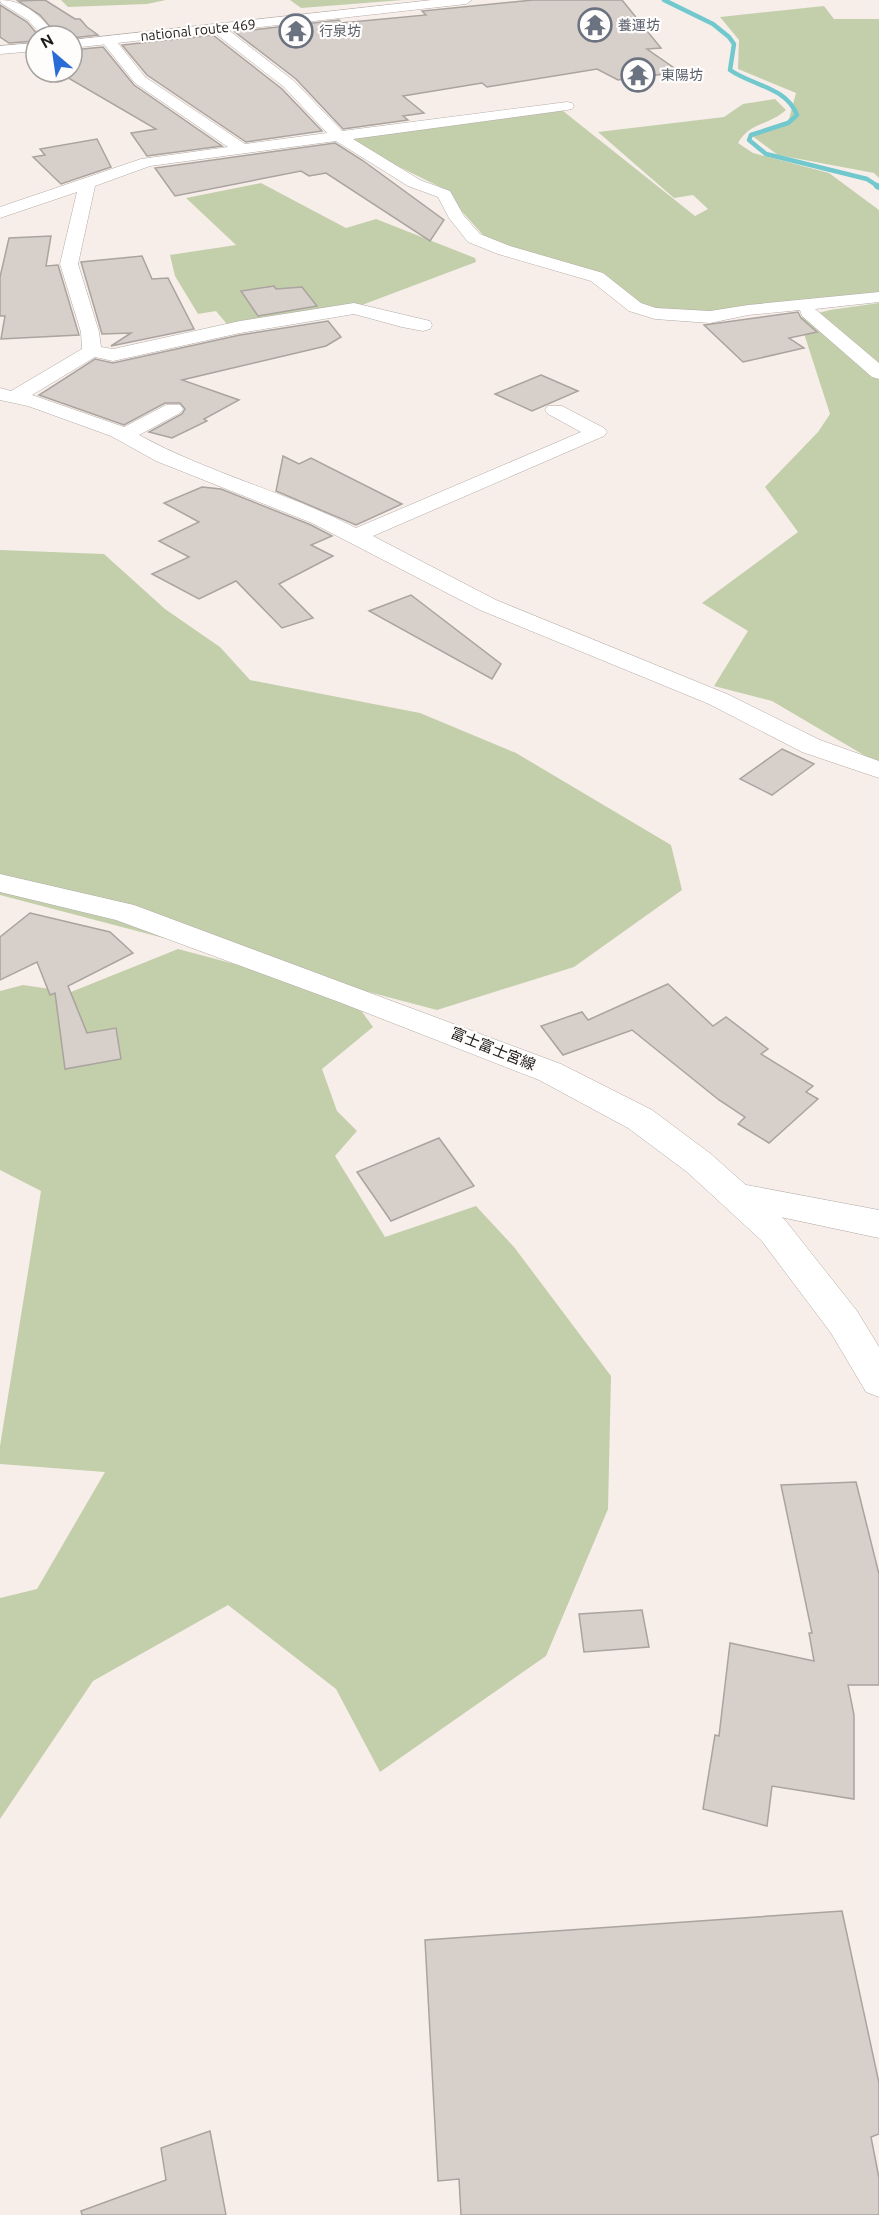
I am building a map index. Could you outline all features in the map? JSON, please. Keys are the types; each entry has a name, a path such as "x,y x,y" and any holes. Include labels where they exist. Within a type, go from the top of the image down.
{"main road":[{"path":"5,0 33,16 39,24"},
{"name":"national route 469","path":"84,43 466,0"},
{"path":"217,28 289,84 339,137 414,183 444,194 457,218 474,238 504,250 597,277 635,307 676,316 710,317 748,310 879,297"},
{"path":"108,40 140,80 270,164"},
{"path":"0,50 24,48"},
{"path":"0,213 147,162 567,106"},
{"path":"87,184 69,264 90,332 92,351"},
{"path":"8,396 92,351 113,354 240,327 354,308 423,325"},
{"path":"808,312 879,373"},
{"path":"164,344 178,361"},
{"path":"8,396 124,435 163,457 320,519 488,605 718,699 811,746 879,770"},
{"path":"124,435 173,409"},
{"path":"355,536 597,432 555,410"},
{"name":"富士富士宮線","path":"0,883 124,912 454,1034 550,1072 640,1119 699,1163 772,1230 844,1322 879,1382"},
{"path":"736,1196 879,1224"}],"green space":[{"path":"61,0 166,0 147,4 68,7"},
{"path":"290,0 403,0 301,8"},
{"path":"824,6 834,19 879,19 879,178 874,173 778,155 751,135 788,123 796,93 738,69 739,40 720,17"},
{"path":"775,99 786,110 748,131 738,143 753,153 829,173 879,210 879,297 698,317 643,307 609,278 523,255 483,235 440,187 339,137 558,107 695,216 708,209 693,195 674,198 598,132 724,117 743,104"},
{"path":"261,183 346,228 376,219 475,258 476,262 354,308 231,329 216,311 198,314 175,276 170,255 236,245 186,198"},
{"path":"879,303 879,764 772,701 714,686 748,631 702,603 798,532 765,487 818,432 830,414 799,318 830,310"},
{"path":"0,550 104,554 165,609 220,647 250,680 420,713 516,753 671,845 682,890 574,967 437,1010 0,895"},
{"path":"178,949 350,995 373,1027 322,1069 337,1111 357,1131 335,1156 385,1237 476,1206 514,1247 611,1376 608,1509 546,1656 380,1772 336,1689 228,1605 93,1681 0,1819 0,1598 37,1589 105,1472 0,1464 0,1446 41,1191 0,1170 0,991 23,985 71,992"}],"building":[{"path":"45,0 75,19 80,19 98,35 84,37 84,24 48,24 40,15 18,1"},
{"path":"533,0 622,0 661,48 647,49 680,72 618,80 597,69 487,87 482,83 403,96 424,113 403,116 408,120 343,129 296,79 235,32 339,20 341,23 426,15 422,11"},
{"path":"0,5 29,24 24,24 24,42 9,43 0,37"},
{"path":"213,35 282,89 322,131 246,142 147,75 122,45"},
{"path":"103,47 134,85 222,146 147,156 131,133 156,129 79,84 84,84 84,49"},
{"path":"97,139 111,167 61,184 33,157 45,155 40,149"},
{"path":"335,143 444,220 430,241 326,173 309,176 301,171 175,196 155,168"},
{"path":"51,236 46,266 58,265 79,335 1,339 5,316 0,316 0,277 9,238"},
{"path":"142,256 152,279 168,278 194,329 111,346 131,333 102,334 81,262"},
{"path":"274,286 276,289 302,287 317,306 258,316 241,291"},
{"path":"798,312 801,318 817,332 789,338 804,348 743,362 704,325"},
{"path":"328,321 341,337 326,346 182,380 239,400 204,419 207,421 172,438 149,432 182,414 185,409 180,403 165,403 124,425 39,395 95,359 113,363 240,335"},
{"path":"541,375 578,391 532,411 495,394"},
{"path":"283,456 299,464 311,458 402,504 356,525 276,491"},
{"path":"202,487 221,489 311,525 332,536 311,545 333,556 279,584 313,618 282,628 236,581 199,599 152,574 189,557 159,541 199,522 164,503"},
{"path":"411,595 501,664 492,679 369,611"},
{"path":"782,749 814,764 772,795 740,779"},
{"path":"30,913 110,932 133,953 68,986 87,1033 116,1028 121,1059 65,1069 55,993 50,995 37,962 0,980 0,937"},
{"path":"668,984 713,1026 726,1017 768,1049 761,1054 813,1086 806,1092 818,1099 769,1143 738,1124 745,1117 719,1100 632,1030 563,1055 541,1026 582,1012 588,1020"},
{"path":"439,1138 474,1186 391,1221 357,1172"},
{"path":"856,1482 879,1574 879,1685 848,1685 854,1715 854,1799 772,1786 767,1826 703,1809 715,1735 719,1736 730,1643 814,1661 809,1633 812,1633 781,1485"},
{"path":"642,1610 649,1647 584,1652 579,1614"},
{"path":"842,1911 879,2083 879,2134 871,2137 879,2178 879,2215 461,2215 459,2179 438,2181 425,1940"},
{"path":"210,2131 226,2215 82,2215 81,2211 166,2180 161,2148"}],"waterway":[{"path":"664,0 713,24 729,37 734,44 730,70 777,93 792,106 797,115 788,123 751,135 749,140 766,154 867,179 879,187 877,186"}],"place":[{"name":"養運坊","path":"595,25"},
{"name":"行泉坊","path":"296,31"},
{"name":"東陽坊","path":"638,75"}]}
